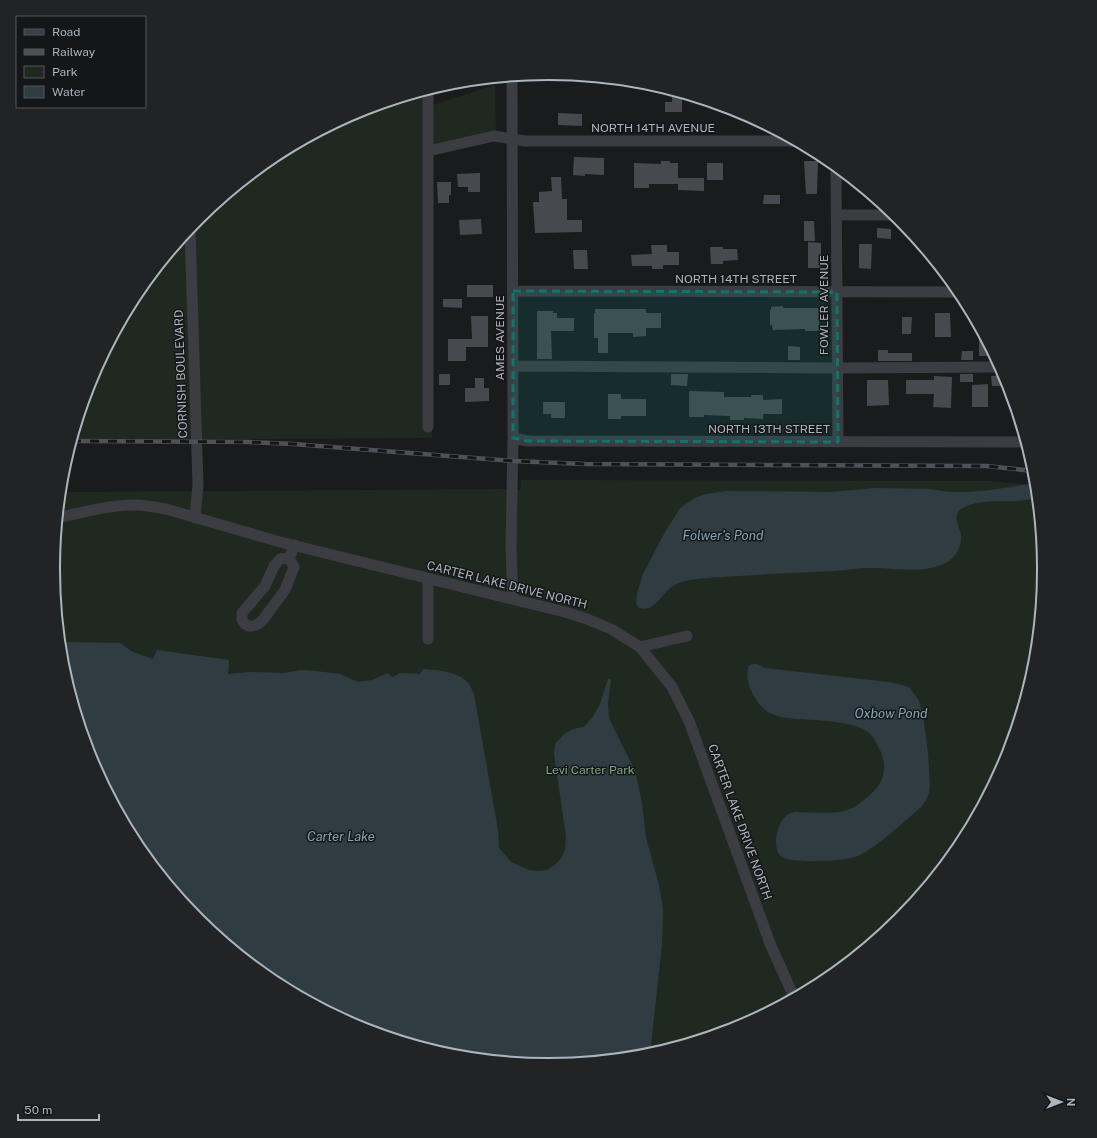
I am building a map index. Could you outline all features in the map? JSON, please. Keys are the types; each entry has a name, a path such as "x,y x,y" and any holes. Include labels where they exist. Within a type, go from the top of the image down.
{"street":[{"name":"AMES AVENUE","path":"512,82 513,438 511,548 513,599"},
{"path":"428,96 428,427"},
{"name":"NORTH 14TH AVENUE","path":"428,151 494,136 525,141 784,141"},
{"name":"FOWLER AVENUE","path":"836,174 838,442"},
{"path":"837,215 885,215"},
{"name":"CORNISH BOULEVARD","path":"190,237 198,485 195,518"},
{"name":"NORTH 14TH STREET","path":"513,291 951,292"},
{"path":"513,366 838,368 993,367"},
{"name":"NORTH 13TH STREET","path":"513,438 528,441 1020,442"},
{"name":"CARTER LAKE DRIVE NORTH","path":"63,517 117,506 134,505 158,508 428,579 565,612 611,629 640,647 672,687 689,721 772,946 792,993"},
{"path":"289,558 295,545"},
{"path":"289,558 294,568 285,590 258,625 251,627 246,626 242,620 242,613 265,586 274,566 280,559 289,558"},
{"path":"428,579 428,639"},
{"path":"640,647 687,636"}],"highlighted area":[{"path":"513,291 837,292 838,442 528,441 513,438"}],"green space":[{"path":"495,85 496,136 430,156 432,438 78,440 97,382 125,325 142,298 181,247 226,202 251,181 277,163 332,131 391,106 422,97 429,95 430,106"},
{"name":"Levi Carter Park","path":"521,480 989,481 1030,484 1036,537 1037,569 1033,633 1028,664 1011,726 1000,756 972,813 955,840 916,891 871,936 846,957 793,992 765,1007 706,1032 644,1048 612,1053 548,1058 517,1056 453,1048 422,1041 391,1032 332,1007 304,992 251,957 226,936 181,891 142,840 125,813 97,756 86,726 69,664 61,601 61,537 66,492 521,489"}],"water":[{"name":"Folwer's Pond","path":"1030,484 1032,498 1018,501 977,503 962,508 957,514 957,522 961,535 959,550 950,561 932,568 914,570 865,568 697,579 675,585 649,608 639,608 636,603 637,593 643,574 665,532 680,508 695,498 706,494 726,491 830,492 876,488 929,489 950,492 991,490"},
{"name":"Carter Lake","path":"65,642 120,643 133,652 153,659 157,650 229,660 228,674 251,672 284,673 301,670 340,674 358,682 372,680 388,673 391,677 399,673 420,674 423,669 447,672 458,676 468,683 474,694 498,830 499,848 511,862 529,870 539,871 547,870 556,864 562,857 565,850 566,837 554,754 555,744 564,734 573,729 584,727 592,718 600,704 608,679 611,679 608,704 609,718 635,770 642,803 646,838 659,885 663,908 662,944 651,1046 644,1048 612,1053 548,1058 485,1053 453,1048 391,1032 332,1007 277,975 251,957 226,936 181,891 142,840 110,785 97,756 77,695 69,664"},
{"name":"Oxbow Pond","path":"757,664 765,668 888,682 910,688 919,701 923,715 928,753 930,785 929,793 922,806 876,845 857,856 840,860 813,861 794,860 782,857 777,848 776,836 780,824 786,816 795,812 841,812 854,807 872,794 881,782 884,762 882,754 873,737 867,731 858,727 838,722 786,718 768,712 759,703 749,685 749,665"}],"building":[{"path":"672,96 682,99 682,112 665,112 665,102 672,102"},
{"path":"558,113 582,114 582,126 558,125"},
{"path":"574,157 604,158 604,175 573,175"},
{"path":"661,161 678,163 678,178 704,178 704,191 678,190 678,184 649,184 649,188 634,188 634,163 661,164"},
{"path":"804,161 817,161 817,194 806,194"},
{"path":"707,163 723,163 723,180 707,180"},
{"path":"480,173 480,192 468,192 468,187 458,187 457,174"},
{"path":"551,177 561,177 562,199 567,199 567,220 582,220 582,232 535,233 533,202 539,202 539,192 552,191"},
{"path":"437,182 451,182 451,195 449,195 449,203 438,203"},
{"path":"764,195 780,195 780,204 763,204"},
{"path":"481,219 482,234 460,235 459,220"},
{"path":"804,221 814,221 815,241 804,241"},
{"path":"877,228 891,229 891,239 877,238"},
{"path":"808,242 821,243 821,268 808,268"},
{"path":"859,244 872,244 871,269 859,268"},
{"path":"651,245 667,245 667,252 679,252 679,265 663,265 663,269 652,269 652,266 632,266 631,255 652,254"},
{"path":"710,247 737,249 738,260 723,261 723,264 711,264"},
{"path":"573,250 587,250 588,269 574,269"},
{"path":"467,285 493,285 493,297 467,297"},
{"path":"443,299 462,299 462,308 443,307"},
{"path":"783,306 783,308 819,308 819,331 805,331 805,329 773,330 772,325 770,325 771,307"},
{"path":"595,309 646,309 646,313 661,313 661,328 646,328 646,336 633,337 633,333 608,333 608,353 598,353 598,338 594,338"},
{"path":"537,311 553,311 553,313 557,313 557,318 574,318 574,331 551,331 552,359 537,359"},
{"path":"935,313 950,313 951,337 935,337"},
{"path":"471,316 488,316 488,347 466,347 466,361 448,361 448,339 472,339"},
{"path":"902,317 912,317 911,334 902,334"},
{"path":"979,338 988,356 979,356"},
{"path":"788,346 800,347 800,360 788,360"},
{"path":"878,350 888,350 888,353 912,353 912,361 878,361"},
{"path":"962,351 973,351 973,360 961,360"},
{"path":"439,374 450,374 450,385 439,385"},
{"path":"671,374 688,374 687,386 671,385"},
{"path":"960,374 973,374 973,382 960,382"},
{"path":"934,376 952,377 951,408 933,407 934,394 906,394 906,380 934,380"},
{"path":"991,376 997,376 1001,386 992,386"},
{"path":"475,378 484,378 484,388 489,388 489,401 465,402 465,388 475,388"},
{"path":"867,380 888,380 889,405 867,406"},
{"path":"988,384 988,407 972,407 972,385"},
{"path":"689,391 724,392 724,397 751,397 751,395 763,395 763,400 782,399 782,414 763,414 763,419 744,418 744,420 730,420 730,416 704,415 704,417 689,417"},
{"path":"608,394 621,394 621,399 646,399 646,416 621,416 621,419 608,419"},
{"path":"543,402 565,402 565,418 551,418 551,414 543,414"}],"railway":[{"path":"78,441 249,442 513,461 585,464 986,466 1027,470"}]}
